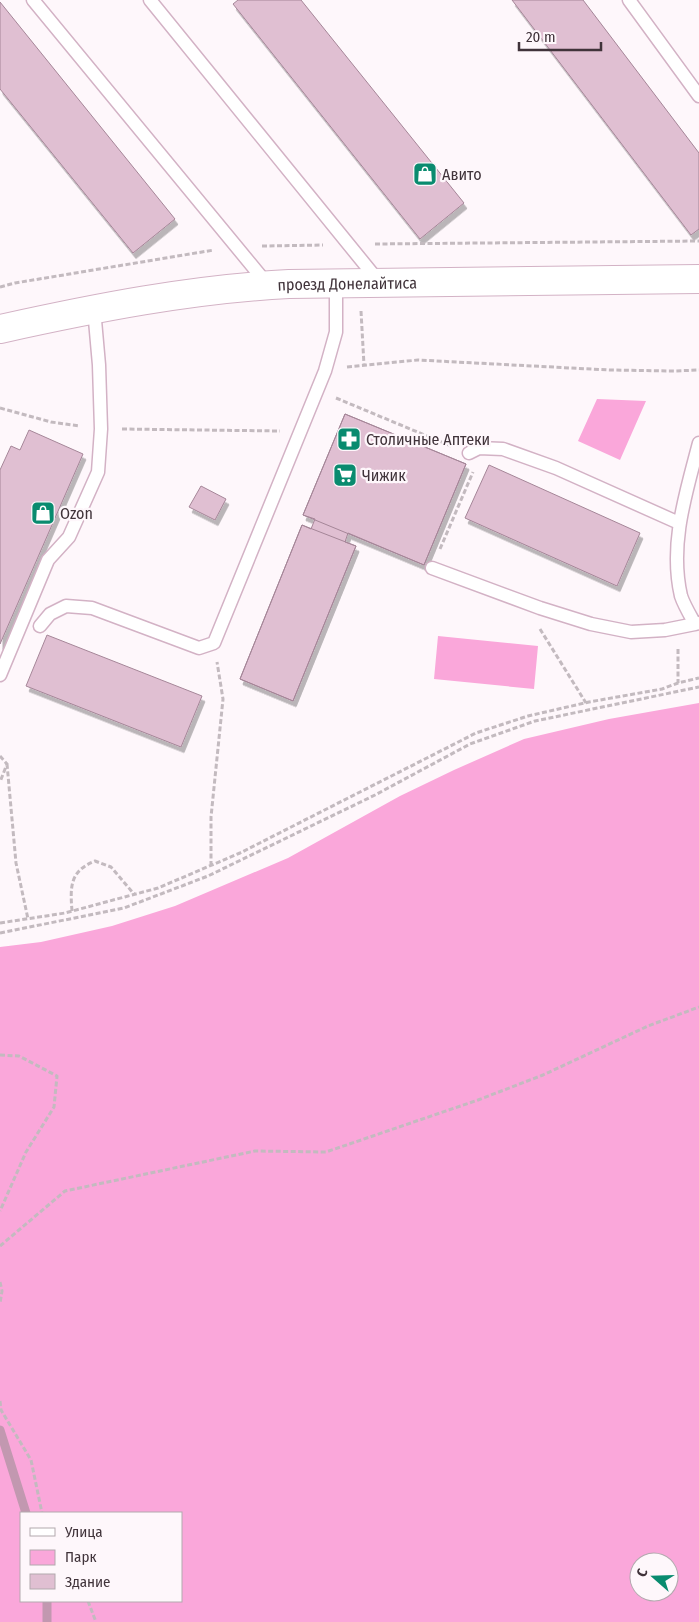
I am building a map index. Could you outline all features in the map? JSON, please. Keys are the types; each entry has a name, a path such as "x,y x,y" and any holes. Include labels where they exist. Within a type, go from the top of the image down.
{"street":[{"name":"проезд Донелайтиса","path":"0,329 94,309 223,288 380,282 699,279"}],"lane":[{"path":"33,0 268,285"},
{"path":"150,0 380,282"},
{"path":"629,0 699,96"},
{"path":"40,626 50,614 66,606 92,608 199,648 214,643 325,371 336,332 336,283"},
{"path":"0,675 48,560 69,537 98,472 102,428 94,309"},
{"path":"432,568 524,602 591,624 631,632 665,630 697,624 682,597 676,556 679,523 699,443"},
{"path":"469,453 482,448 503,449 556,468 679,523"}],"path":[{"path":"325,371 349,366 418,360 609,370 699,370"},
{"path":"317,390 469,453"},
{"path":"0,408 51,422 102,428 301,431"},
{"path":"432,568 482,448"},
{"path":"524,602 586,704"},
{"path":"678,683 677,652 683,633 697,624"},
{"path":"211,866 211,817 223,699 214,643"},
{"path":"0,923 72,911 158,888 240,854 476,733 528,716 662,689 699,678"},
{"path":"0,933 124,908 208,876 375,795 470,744 535,721 699,687"},
{"path":"0,756 7,764 16,863 28,919"},
{"path":"0,782 7,764"},
{"path":"72,911 73,879 82,866 95,861 111,867 134,894"},
{"path":"0,1246 65,1191 255,1151 326,1152 478,1100 543,1075 648,1026 699,1007"},
{"path":"0,1055 19,1056 57,1076 54,1107 26,1152 0,1211"},
{"path":"0,1282 2,1292 0,1303"},
{"path":"0,1401 1,1410 31,1460 42,1512"},
{"path":"88,1602 96,1622"}],"green space":[{"path":"597,399 646,401 620,460 578,441"},
{"path":"438,636 538,646 534,689 434,679"},
{"path":"699,703 699,1622 0,1622 0,947 41,942 112,926 175,906 288,858 400,796 524,739 609,719"}],"building":[{"path":"238,0 301,0 464,203 420,239 233,4"},
{"path":"512,0 583,0 699,153 699,229 691,235"},
{"path":"0,2 175,219 133,253 0,89"},
{"path":"345,414 466,464 424,565 303,515"},
{"path":"345,414 466,464 424,565 348,533 345,542 356,546 293,701 240,679 302,525 311,529 315,519 303,515"},
{"path":"29,430 83,454 0,644 0,470 11,446 20,450"},
{"path":"489,465 640,533 617,586 465,518"},
{"path":"201,486 226,499 215,520 189,507"},
{"path":"302,525 356,546 293,701 240,679"},
{"path":"47,635 202,696 181,747 26,686"}],"waterway":[{"path":"0,1430 26,1512"},
{"path":"47,1602 47,1622"}],"place":[{"name":"Авито","path":"425,174"},
{"name":"Столичные Аптеки","path":"349,439"},
{"name":"Чижик","path":"345,475"},
{"name":"Ozon","path":"43,513"}]}
